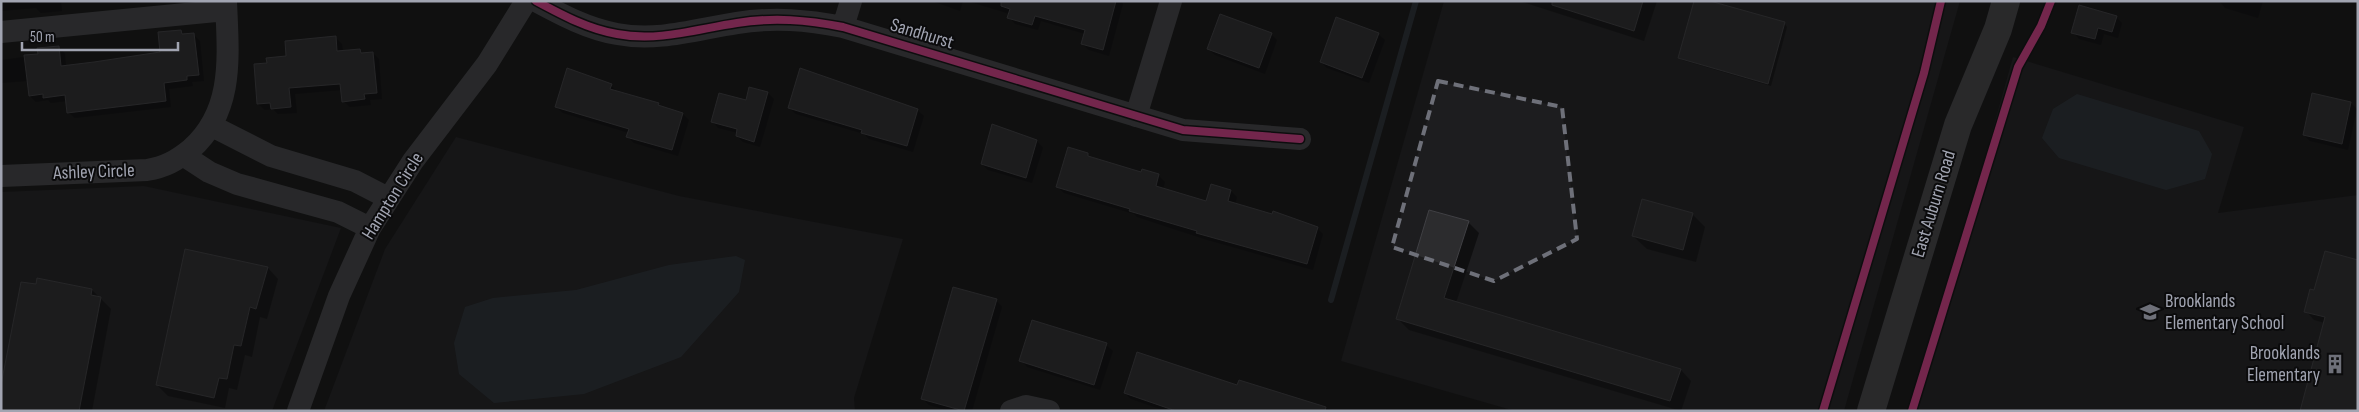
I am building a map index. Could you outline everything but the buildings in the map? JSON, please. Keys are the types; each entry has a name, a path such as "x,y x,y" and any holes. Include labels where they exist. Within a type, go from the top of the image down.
{"main road":[{"name":"East Auburn Road","path":"1871,411 1958,125 1998,29 2006,1"}],"street":[{"name":"Hampton Circle","path":"298,411 339,296 370,228 413,161 487,64 526,1"},
{"name":"Sandhurst","path":"536,1 586,26 616,34 634,36 664,37 738,23 774,19 809,20 843,28 1183,130 1300,139"},
{"path":"843,28 851,1"},
{"path":"1136,116 1171,1"},
{"path":"1,32 226,6"},
{"name":"Ashley Circle","path":"1,176 147,170 164,167 183,155 199,142 212,126 222,104 226,82 226,6"},
{"path":"212,126 271,156 356,181 388,198"},
{"path":"183,155 209,172 236,184 338,212 370,228"},
{"path":"300,201 310,167"},
{"path":"1011,411 1026,406 1049,411"}],"highlighted area":[{"path":"1438,81 1562,107 1577,239 1494,281 1392,247"}],"shaded area":[{"path":"1444,1 1960,1 1844,411 1515,411 1341,361"},
{"name":"Brooklands Elementary School","path":"2013,57 2244,127 2218,213 2358,195 2358,411 1914,411"},
{"path":"2077,94 2199,131 2212,154 2205,179 2166,190 2059,158 2042,138 2053,109"},
{"path":"456,137 679,196 903,239 854,398 855,411 324,411 385,249"},
{"path":"144,186 341,228 272,411 1,411 1,192"},
{"path":"736,256 745,260 739,292 681,357 584,394 494,403 459,374 454,343 465,307 493,298 576,290 669,265"}],"waterway":[{"path":"1331,300 1416,1"}],"cycle path":[{"path":"536,1 585,25 606,32 632,36 662,36 764,20 803,21 843,27 1183,130 1300,139"},
{"path":"1823,411 1924,73 1941,1"},
{"path":"1912,411 2018,67 2041,26 2051,1"}],"place":[{"name":"Brooklands Elementary School","path":"2150,312"},
{"name":"Brooklands Elementary","path":"2335,364"}]}
